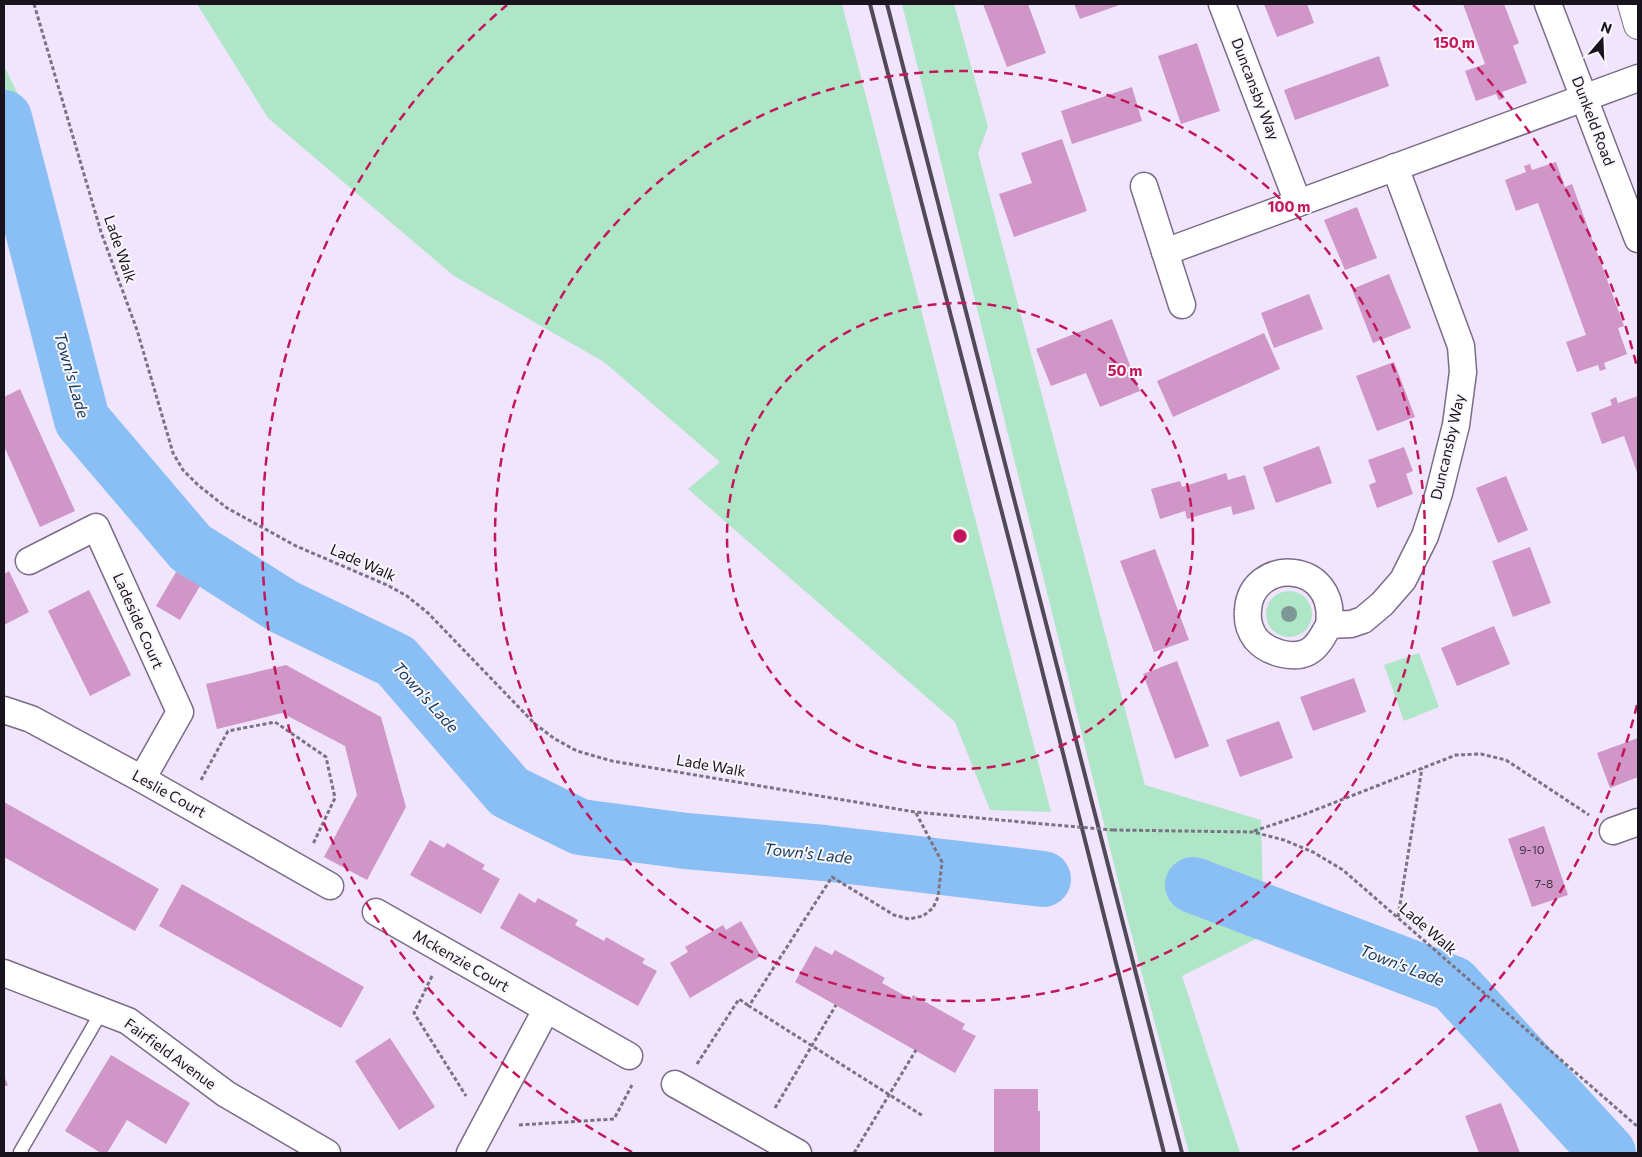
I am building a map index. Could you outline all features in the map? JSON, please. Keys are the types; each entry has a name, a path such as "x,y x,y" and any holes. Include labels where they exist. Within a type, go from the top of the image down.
{"main road":[{"path":"1632,4 1638,25"}],"street":[{"name":"Duncansby Way","path":"1222,4 1298,203"},
{"name":"Dunkeld Road","path":"1548,4 1638,239"},
{"path":"1165,252 1638,78"},
{"name":"Duncansby Way","path":"1329,625 1351,624 1363,620 1382,604 1403,580 1425,536 1450,454 1462,395 1464,372 1461,346 1395,167"},
{"path":"1144,186 1182,305"},
{"name":"Ladeside Court","path":"29,561 96,527 180,712 142,779"},
{"name":"Leslie Court","path":"4,710 30,719 142,779 330,886"},
{"path":"1613,831 1638,822"},
{"name":"Mckenzie Court","path":"376,912 628,1056"},
{"name":"Fairfield Avenue","path":"4,973 128,1021 226,1094 312,1150"},
{"path":"470,1153 546,1010"},
{"path":"678,1086 798,1153"}],"lane":[{"path":"22,1153 20,1152 102,1011"}],"path":[{"name":"Lade Walk","path":"34,4 101,232 137,330 173,452 183,470 198,485 228,508 296,546 407,596 428,613 536,724 555,739 578,751 612,761 915,812 1113,830 1253,832 1284,840 1321,857 1343,870 1638,1127"},
{"path":"188,805 228,731 275,722 326,758 335,798 300,869"},
{"path":"1253,832 1322,808 1456,755 1481,754 1506,760 1613,831"},
{"path":"1398,917 1423,767"},
{"path":"749,1006 832,877 894,915 910,919 923,916 933,908 938,897 942,862 915,812"},
{"path":"678,1086 738,998 923,1116"},
{"path":"760,1132 836,1005"},
{"path":"854,1153 916,1050"}],"green space":[{"path":"197,4 842,4 1051,812 990,810 955,722 688,489 720,462 604,362 454,276 268,118"},
{"path":"902,4 954,4 988,127 978,153 1145,785 1261,820 1264,935 1182,976 1240,1153 1189,1153 1126,913"},
{"path":"4,66 33,125 4,128"},
{"path":"1285,591 1293,591 1302,595 1308,601 1312,614 1308,627 1302,633 1293,637 1285,637 1276,633 1270,627 1266,618 1266,610 1270,601 1276,595"},
{"path":"1419,653 1439,707 1404,721 1384,665"}],"building":[{"path":"983,4 1028,4 1046,53 1007,67"},
{"path":"1074,4 1122,4 1080,19"},
{"path":"1264,4 1307,4 1314,23 1277,37"},
{"path":"1463,4 1504,4 1519,43 1513,46 1527,83 1502,92 1505,98 1499,100 1496,94 1476,101 1465,71 1485,64"},
{"path":"1197,43 1220,111 1181,124 1158,56"},
{"path":"1379,56 1389,86 1295,120 1284,90"},
{"path":"1132,87 1142,121 1072,144 1061,111"},
{"path":"1062,139 1087,211 1014,237 999,194 1032,183 1021,153"},
{"path":"1556,162 1565,187 1572,184 1624,326 1618,328 1627,354 1604,363 1606,369 1600,371 1598,365 1577,372 1566,342 1586,335 1538,203 1516,211 1505,180 1526,172 1524,166 1530,164 1532,170"},
{"path":"1357,207 1377,258 1345,270 1324,220"},
{"path":"1389,274 1411,328 1373,343 1352,289"},
{"path":"1309,294 1323,329 1274,348 1261,313"},
{"path":"1112,319 1140,391 1100,407 1086,373 1051,386 1036,349"},
{"path":"1264,333 1280,369 1173,417 1157,381"},
{"path":"1394,362 1415,417 1377,431 1356,376"},
{"path":"20,389 75,511 40,527 4,446 4,397"},
{"path":"1638,396 1638,475 1624,436 1602,444 1591,413 1612,405 1610,400 1616,397 1618,403"},
{"path":"1319,446 1332,483 1276,503 1263,467"},
{"path":"1404,447 1413,471 1406,474 1413,494 1377,508 1369,485 1376,482 1368,460"},
{"path":"1226,473 1228,480 1245,475 1255,509 1233,515 1231,506 1187,519 1185,511 1160,519 1151,489 1180,481 1182,487"},
{"path":"1506,476 1528,530 1498,543 1476,488"},
{"path":"1530,547 1551,603 1513,617 1492,561"},
{"path":"1155,549 1189,640 1154,652 1120,561"},
{"path":"9,571 29,612 4,625 4,574"},
{"path":"176,572 200,586 180,620 156,606"},
{"path":"89,590 131,675 90,696 48,611"},
{"path":"1494,626 1510,664 1457,686 1441,648"},
{"path":"1177,661 1209,746 1175,759 1143,674"},
{"path":"286,665 381,717 406,807 367,880 324,857 357,795 345,746 282,713 217,729 206,684"},
{"path":"1354,678 1366,712 1313,731 1300,697"},
{"path":"1279,721 1293,758 1240,777 1226,740"},
{"path":"1638,738 1638,777 1610,788 1597,753"},
{"path":"4,802 159,889 135,931 4,857"},
{"path":"1544,826 1568,895 1532,907 1508,839"},
{"path":"430,840 444,848 447,843 485,865 482,869 500,879 481,914 410,875"},
{"path":"182,884 364,987 341,1028 159,926"},
{"path":"519,893 535,903 538,898 578,920 575,925 604,941 606,937 645,959 642,963 657,971 638,1006 500,928"},
{"path":"741,921 761,956 690,998 670,963 688,952 685,947 723,925 726,930"},
{"path":"815,946 832,955 835,950 885,978 882,983 911,999 913,995 965,1024 962,1029 976,1036 955,1073 795,982"},
{"path":"390,1038 435,1107 399,1130 355,1061"},
{"path":"111,1055 190,1103 166,1144 127,1120 107,1153 101,1153 65,1131"},
{"path":"4,1076 8,1085 4,1087"},
{"path":"994,1089 1038,1089 1040,1153 994,1153"},
{"path":"1501,1103 1520,1153 1479,1153 1465,1116"}],"waterway":[{"name":"Town's Lade","path":"4,118 82,420 191,548 284,607 396,661 509,792 580,827 686,841 824,853 1043,879"},
{"name":"Town's Lade","path":"1193,885 1453,984 1608,1153"}],"railway":[{"path":"870,4 1015,563 1164,1153"},
{"path":"887,4 1182,1153"}]}
